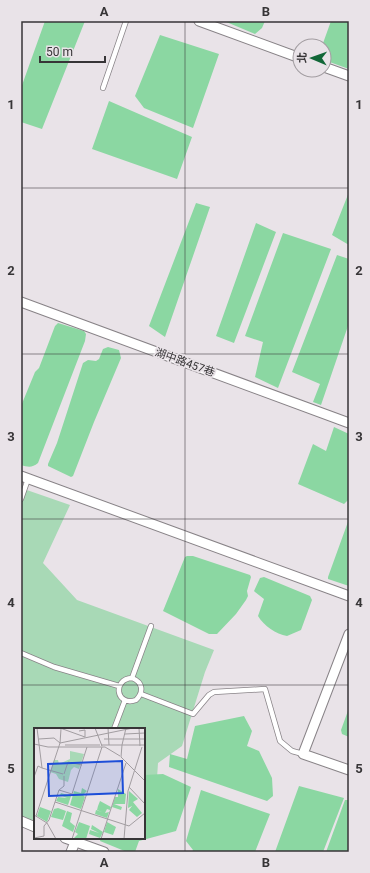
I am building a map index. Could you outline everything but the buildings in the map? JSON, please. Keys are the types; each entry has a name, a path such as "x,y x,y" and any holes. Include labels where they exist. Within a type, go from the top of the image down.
{"street":[{"path":"198,21 292,55"},
{"path":"332,70 349,76"},
{"name":"湖中路457巷","path":"21,302 349,423"},
{"path":"25,478 349,596"},
{"path":"349,634 304,754 349,770"},
{"path":"21,821 34,827"},
{"path":"71,852 76,840 104,852"}],"lane":[{"path":"103,88 126,21"},
{"path":"21,499 25,478"},
{"path":"132,678 151,626"},
{"path":"21,653 54,667 119,686"},
{"path":"132,678 141,686 141,694 136,700 128,701 119,694 119,686 124,680 132,678"},
{"path":"141,694 193,714 209,695 214,692 265,689 280,741 292,751 304,754"},
{"path":"114,728 125,700"}],"shaded area":[{"path":"45,21 85,21 42,129 21,122 21,88"},
{"path":"224,21 265,21 262,28 255,34"},
{"path":"331,21 349,21 349,69 332,63 332,38 325,38"},
{"path":"160,35 219,54 193,128 144,108 135,96"},
{"path":"109,101 192,137 177,179 92,149"},
{"path":"349,192 349,245 332,235"},
{"path":"196,203 210,207 165,337 149,326"},
{"path":"256,223 276,232 234,343 216,336"},
{"path":"283,233 331,249 278,388 255,377 263,342 245,336"},
{"path":"337,255 349,259 349,323 321,405 313,402 320,384 292,372"},
{"path":"58,323 84,331 86,334 85,341 38,463 30,467 21,465 21,406 35,372 39,368 55,326"},
{"path":"108,347 119,350 121,358 73,476 71,477 48,466 48,464 57,443 83,363 88,360 96,361 99,359 103,349"},
{"path":"334,427 349,434 349,499 344,504 298,484 313,444 326,451"},
{"path":"21,488 70,505 43,563 77,600 214,650 205,672 182,746 158,763 157,778 145,778 145,728 34,728 34,829 21,824"},
{"path":"349,519 349,586 328,579 328,577"},
{"path":"193,556 250,575 251,577 246,600 236,614 217,634 209,634 163,611 185,557"},
{"path":"264,577 310,596 312,600 301,630 287,636 283,635 271,629 258,616 264,599 254,591 260,578"},
{"path":"349,708 349,737 342,734 341,730"},
{"path":"244,716 252,731 247,746 259,751 272,778 273,796 267,801 169,767 170,754 187,759 195,726"},
{"path":"163,774 191,787 176,831 139,841 135,852 127,852 100,841 101,839 145,839 145,775"},
{"path":"299,786 344,798 323,852 275,852"},
{"path":"201,790 270,814 255,852 192,852 193,850 186,841"},
{"path":"345,800 349,800 349,852 326,852"}]}
